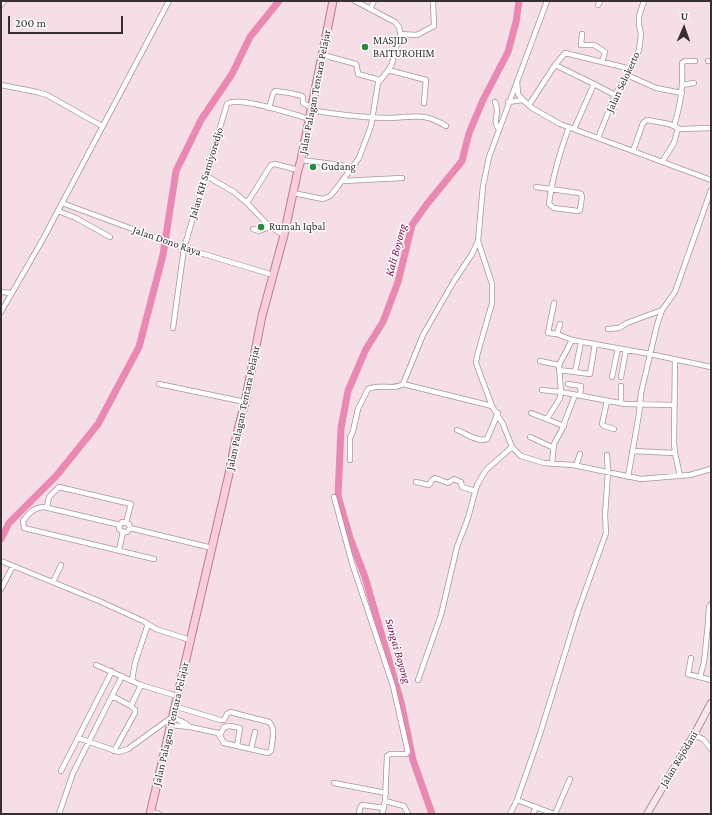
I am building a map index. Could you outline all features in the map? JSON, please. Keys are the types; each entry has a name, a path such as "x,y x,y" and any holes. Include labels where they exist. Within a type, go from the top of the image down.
{"main road":[{"name":"Jalan Palagan Tentara Pelajar","path":"150,813 229,474 236,438 246,402 262,316 284,235 301,160 333,1"},
{"name":"Jalan Rejodani","path":"647,814 711,703"}],"street":[{"path":"1,312 58,211 169,1"},
{"path":"293,193 323,199 330,196 359,158 371,126 376,89 380,80 392,64 396,47 401,37 399,27 395,22 355,1"},
{"path":"370,9 374,1"},
{"path":"400,34 417,35 434,26 433,1"},
{"path":"403,384 422,335 472,254 478,241 483,186 487,164 508,102 547,1"},
{"name":"Jalan Selokerto","path":"598,138 615,95 631,69 639,50 641,34 639,16 644,1"},
{"path":"582,34 581,45 594,45 605,52 602,62"},
{"path":"529,105 565,53 631,69"},
{"path":"322,55 356,64 358,67 358,74 380,80"},
{"path":"662,162 674,142 681,102 682,63 685,61 695,61"},
{"path":"555,66 615,95"},
{"path":"388,70 426,80 424,103"},
{"path":"627,74 656,88 682,92"},
{"path":"517,79 518,94 522,100 560,124 711,180"},
{"path":"682,85 694,83"},
{"path":"536,187 550,189 582,195 580,210 554,208 550,206 550,189 558,156 594,84"},
{"path":"1,85 46,95 102,126"},
{"path":"269,108 275,91 302,96 303,103 312,109 334,114 372,117 427,117 446,126"},
{"path":"508,102 522,100"},
{"name":"Jalan KH Samiyoredjo","path":"173,328 184,248 204,175 227,104 232,101 251,103 310,119"},
{"path":"495,102 498,111 495,125 499,129"},
{"path":"633,151 645,121 653,120 688,129 711,128"},
{"path":"301,160 341,165"},
{"path":"247,203 271,165 275,164 298,170"},
{"path":"204,175 234,192 270,227 284,235"},
{"path":"342,181 402,178"},
{"path":"628,477 637,428 641,393 656,325 662,310 675,292 711,190"},
{"name":"Jalan Dono Raya","path":"62,203 184,248 273,275"},
{"path":"58,211 76,218 110,237"},
{"path":"253,229 259,231 270,227"},
{"path":"478,241 492,284 492,303 476,363 492,406 498,413 512,447 521,456 544,463 576,466 641,479 690,475 711,469"},
{"path":"1,292 12,293"},
{"path":"554,303 548,334 557,334 581,342 650,354 711,367"},
{"path":"608,328 619,328 627,323 662,310"},
{"path":"557,334 560,324"},
{"path":"547,419 560,398 559,367 572,340"},
{"path":"575,372 581,342"},
{"path":"540,360 575,372 588,374 590,373 595,344"},
{"path":"612,377 618,348"},
{"path":"621,377 626,350"},
{"path":"675,360 675,453 680,476"},
{"path":"159,384 246,402"},
{"path":"350,460 350,438 358,409 368,389 378,386 399,386 403,384 492,406"},
{"path":"552,463 554,444 564,426 581,386 568,384"},
{"path":"621,386 621,403"},
{"path":"542,390 621,403 640,405 675,405"},
{"path":"607,401 602,424 614,429"},
{"path":"456,430 480,440 485,440 487,439 498,413"},
{"path":"531,413 564,426"},
{"path":"530,437 554,448"},
{"path":"418,680 441,615 457,547 468,518 477,485 486,470 512,447"},
{"path":"632,452 675,453"},
{"path":"576,466 580,454"},
{"path":"510,814 517,800 539,737 578,611 606,533 605,516 608,472 607,455"},
{"path":"416,482 429,485 435,478 448,483 454,479 461,482 462,487 475,491"},
{"path":"47,508 49,497 59,487 130,504 126,523"},
{"path":"334,497 352,563 393,686 408,752 406,754 390,754 387,756 386,793 382,814"},
{"path":"126,523 122,522 120,525 47,508 36,508 28,514 23,521 24,528 154,559"},
{"path":"126,523 129,524 130,528 212,548"},
{"path":"120,525 119,529 123,532"},
{"path":"123,532 127,532 130,528"},
{"path":"119,550 123,532"},
{"path":"1,561 99,601 156,629 190,640"},
{"path":"53,582 61,565"},
{"path":"1,589 13,566"},
{"path":"700,677 709,636 709,607 711,604"},
{"path":"132,680 135,663 148,624"},
{"path":"691,658 688,673 711,680"},
{"path":"96,665 141,685 177,696"},
{"path":"61,771 112,671"},
{"path":"59,814 74,773 122,676"},
{"path":"131,706 141,685"},
{"path":"112,696 131,706 135,710 135,713 114,751"},
{"path":"171,725 190,727 218,733 224,743 268,753 270,752 273,729 272,724 269,722 230,712 224,720 220,720 174,706"},
{"path":"78,738 119,752 128,749 172,717 190,727"},
{"path":"220,735 224,727 230,726 240,728 237,746"},
{"path":"696,731 711,749"},
{"path":"251,749 255,732"},
{"path":"517,800 554,814 570,779"},
{"path":"334,783 386,793"},
{"path":"385,801 404,806 408,814"},
{"path":"359,814 362,805 384,808"},
{"path":"533,814 536,807"},
{"path":"150,813 159,814"}],"waterway":[{"path":"1,539 9,523 57,475 98,424 139,347 163,255 176,171 201,120 232,74 250,37 279,1"},
{"name":"Kali Boyong","path":"432,814 413,760 401,702 365,577 350,538 338,496 341,428 348,391 366,349 383,322 398,282 412,225 462,161 469,133 483,100 508,52 516,22 519,1"}],"place":[{"name":"MASJID BAITUROHIM","path":"365,47"},
{"name":"Gudang","path":"313,167"},
{"name":"Rumah Iqbal","path":"261,227"}],"water label":[{"name":"Sungai Boyong","path":"398,651"}]}
